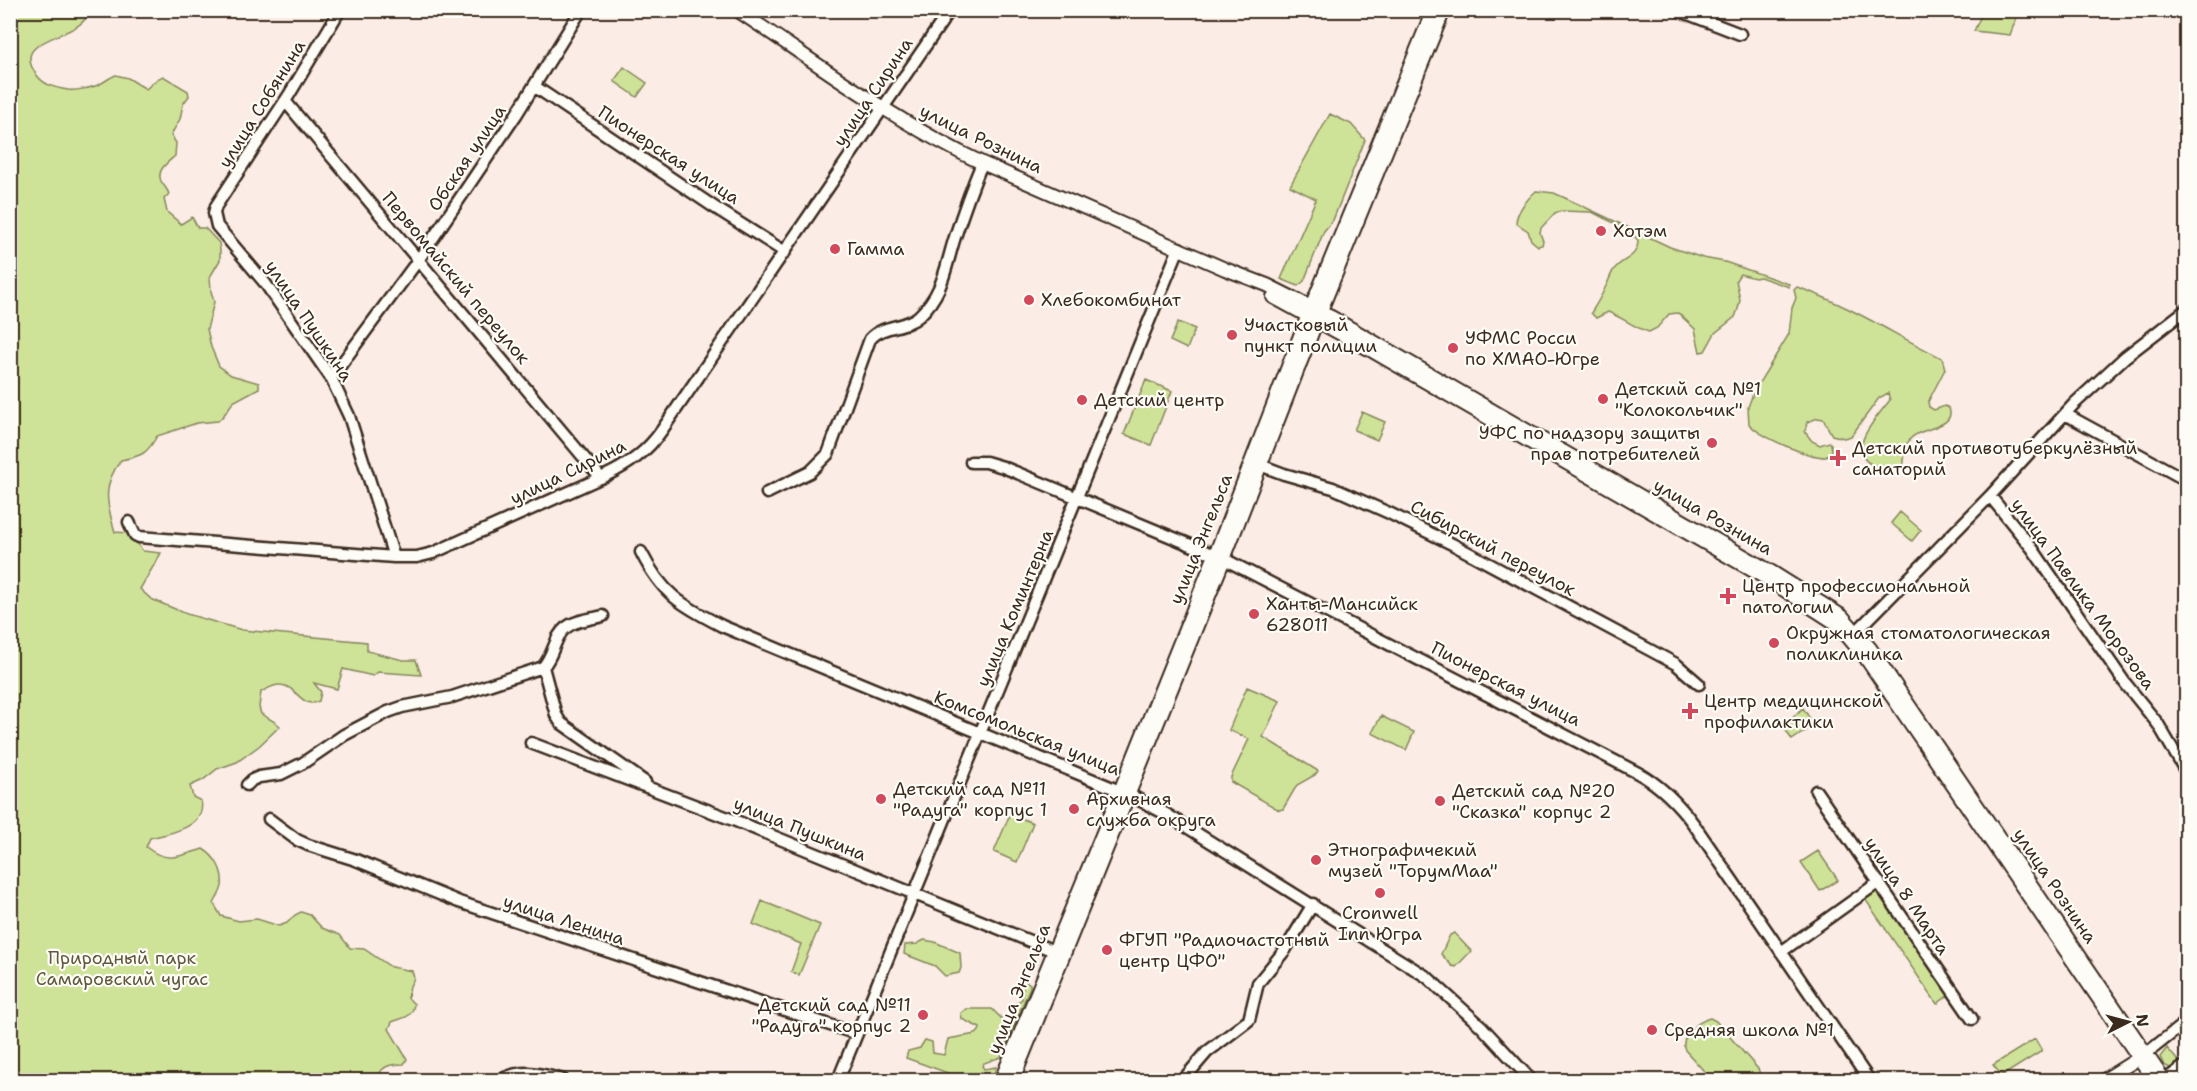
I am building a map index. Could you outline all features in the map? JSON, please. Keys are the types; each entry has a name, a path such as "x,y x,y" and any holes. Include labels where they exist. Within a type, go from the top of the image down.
{"main road":[{"name":"улица Рознина","path":"737,10 930,136 982,163 1267,285 1456,395 1775,574 1842,616 2143,1056 2164,1080"},
{"name":"улица Энгельса","path":"1010,1079 1314,313 1440,11"},
{"name":"улица Энгельса","path":"1219,557 1260,465 1314,313"},
{"name":"улица Энгельса","path":"1010,1079 1054,951 1125,793"},
{"name":"улица Рознина","path":"2143,1056 2154,1080"},
{"path":"2104,1080 2143,1056"}],"street":[{"name":"улица Собянина","path":"215,216 216,206 340,10"},
{"name":"Обская улица","path":"331,378 419,259 534,86 581,10"},
{"name":"улица Сирина","path":"129,522 132,531 139,537 417,557 433,554 601,478 631,462 655,440 950,10"},
{"path":"1678,10 1740,34"},
{"name":"Пионерская улица","path":"534,86 785,252"},
{"name":"Первомайский переулок","path":"285,100 601,478"},
{"path":"767,493 810,472 828,453 870,339 880,330 912,322 936,296 944,280 950,252 982,163"},
{"name":"улица Пушкина","path":"215,216 221,231 258,273 331,378 349,417 394,557"},
{"name":"улица Коминтерна","path":"838,1080 1179,248"},
{"path":"1853,634 1990,496 2065,414 2125,357 2187,310"},
{"path":"2065,414 2187,480"},
{"name":"Пионерская улица","path":"971,462 986,462 1003,467 1219,557 1657,785 1677,803 1695,826 1869,1080"},
{"name":"Сибирский переулок","path":"1260,465 1341,491 1442,539 1676,664 1699,684"},
{"name":"улица Павлика Морозова","path":"1990,496 2032,548 2125,683 2183,756 2187,772"},
{"name":"Комсомольская улица","path":"641,552 656,578 670,595 702,616 1125,793 1166,814 1406,962 1444,990 1531,1080"},
{"path":"247,785 252,780 281,774 303,763 344,735 395,709 452,697 543,667 549,661 564,627 603,616"},
{"path":"543,667 556,714 561,723 641,778 650,787"},
{"name":"улица Пушкина","path":"531,743 650,787 1054,951"},
{"name":"улица 8 Марта","path":"1816,791 1971,1020"},
{"name":"улица Ленина","path":"269,819 297,840 308,845 357,860 465,904 857,1034"},
{"path":"1781,952 1879,882"},
{"path":"1183,1080 1207,1052 1250,1020 1258,983 1285,950 1313,904"},
{"path":"2143,1056 2187,1022"},
{"path":"2164,1080 2187,1065"},
{"path":"501,1080 527,1072 563,1080"}],"green space":[{"path":"1983,10 2019,11 2010,35 1974,31"},
{"name":"Природный парк Самаровский чугас","path":"10,11 89,11 84,20 75,28 39,45 32,52 30,61 36,74 50,85 68,90 80,90 97,85 116,75 128,78 146,89 163,76 188,91 189,96 183,104 180,119 171,135 176,143 175,156 160,173 161,181 169,194 164,199 167,212 181,224 192,217 198,228 205,228 219,243 220,260 210,277 214,302 207,329 211,347 219,366 231,375 259,383 259,388 233,402 218,421 197,423 157,436 147,450 121,460 115,469 108,486 108,503 115,532 128,533 143,551 161,553 140,589 151,599 187,614 242,630 367,642 367,651 403,660 416,660 421,675 378,672 373,676 343,669 337,689 314,683 321,692 319,701 313,703 304,700 287,686 273,686 261,692 259,707 261,714 280,726 259,746 237,762 217,769 203,780 190,786 193,797 201,801 198,817 185,828 150,838 146,847 167,857 180,856 203,849 211,856 218,864 222,875 221,888 214,904 221,916 239,921 257,919 279,926 301,912 310,915 322,928 340,935 350,948 364,949 391,967 412,971 414,978 408,998 414,1004 413,1009 406,1017 392,1022 389,1029 407,1059 404,1064 390,1065 383,1069 377,1080 11,1080"},
{"path":"624,67 647,83 637,97 614,81"},
{"path":"1330,114 1351,124 1365,140 1333,220 1324,231 1304,281 1298,286 1281,279 1316,199 1290,186"},
{"path":"1536,191 1554,193 1670,247 1703,258 1725,262 1789,284 1789,287 1760,277 1740,274 1736,280 1740,300 1735,317 1715,333 1705,351 1700,352 1695,329 1678,313 1669,314 1657,328 1649,332 1608,312 1596,318 1591,313 1612,273 1632,255 1638,240 1626,229 1592,212 1561,211 1555,213 1541,228 1543,241 1542,245 1538,246 1531,240 1528,231 1516,223 1520,210"},
{"path":"1797,287 1853,311 1942,358 1945,369 1928,402 1929,407 1934,410 1945,406 1949,408 1950,415 1942,424 1912,437 1905,451 1903,467 1889,469 1875,466 1866,460 1862,453 1865,434 1890,400 1888,393 1879,398 1851,436 1844,438 1832,435 1823,419 1818,418 1807,422 1805,432 1812,441 1820,445 1829,442 1831,444 1832,451 1826,457 1785,446 1749,424 1748,407 1754,391 1789,334 1792,308 1796,298 1794,290"},
{"path":"1178,322 1195,329 1187,349 1170,341"},
{"path":"1146,380 1172,391 1151,445 1124,434"},
{"path":"1362,412 1385,422 1377,440 1354,430"},
{"path":"1900,512 1921,530 1912,541 1891,523"},
{"path":"1247,687 1280,701 1263,737 1318,771 1297,785 1283,809 1279,810 1231,782 1231,777 1249,739 1229,730"},
{"path":"1803,708 1814,725 1792,740 1783,726"},
{"path":"1381,716 1414,732 1406,750 1372,733"},
{"path":"1010,814 1033,823 1017,862 994,852"},
{"path":"1818,851 1838,880 1820,891 1801,862"},
{"path":"1878,889 1950,994 1937,1004 1865,899"},
{"path":"762,901 820,925 799,975 791,972 801,944 753,924"},
{"path":"1454,933 1471,951 1456,967 1452,966 1441,954 1450,935"},
{"path":"924,940 935,942 960,953 959,973 945,976 935,966 904,954 905,945 917,944"},
{"path":"1027,982 1030,987 1001,1057 984,1063 982,1066 984,1069 996,1067 992,1080 967,1080 906,1058 908,1051 920,1048 925,1040 932,1042 933,1053 944,1055 948,1039 976,1034 980,1028 962,1019 961,1013 966,1009 992,1009 1003,1020 1008,1020 1015,1004 1022,999 1023,985"},
{"path":"1710,1018 1716,1021 1758,1069 1761,1076 1759,1080 1712,1080 1685,1050 1687,1035 1700,1022"},
{"path":"2035,1039 2042,1051 2002,1076 1993,1065"},
{"path":"2167,1048 2179,1062 2170,1068 2164,1065 2160,1057"}],"place":[{"name":"Хотэм","path":"1601,231"},
{"name":"Гамма","path":"835,249"},
{"name":"Хлебокомбинат","path":"1029,300"},
{"name":"Участковый пункт полиции","path":"1232,335"},
{"name":"УФМС Росси по ХМАО-Югре","path":"1453,348"},
{"name":"Детский сад №1 \"Колокольчик\"","path":"1603,399"},
{"name":"Детский центр","path":"1082,400"},
{"name":"УФС по надзору защиты прав потребителей","path":"1712,443"},
{"name":"Детский противотуберкулёзный санаторий","path":"1838,458"},
{"name":"Центр профессиональной патологии","path":"1728,596"},
{"name":"Ханты-Мансийск 628011","path":"1254,614"},
{"name":"Окружная стоматологическая поликлиника","path":"1774,643"},
{"name":"Центр медицинской профилактики","path":"1690,711"},
{"name":"Детский сад №11 \"Радуга\" корпус 1","path":"881,799"},
{"name":"Детский сад №20 \"Сказка\" корпус 2","path":"1440,801"},
{"name":"Архивная служба округа","path":"1074,809"},
{"name":"Этнографичекий музей \"ТорумМаа\"","path":"1316,860"},
{"name":"Cronwell Inn Югра","path":"1380,893"},
{"name":"ФГУП \"Радиочастотный центр ЦФО\"","path":"1107,950"},
{"name":"Детский сад №11 \"Радуга\" корпус 2","path":"923,1015"},
{"name":"Средняя школа №1","path":"1652,1030"}]}
